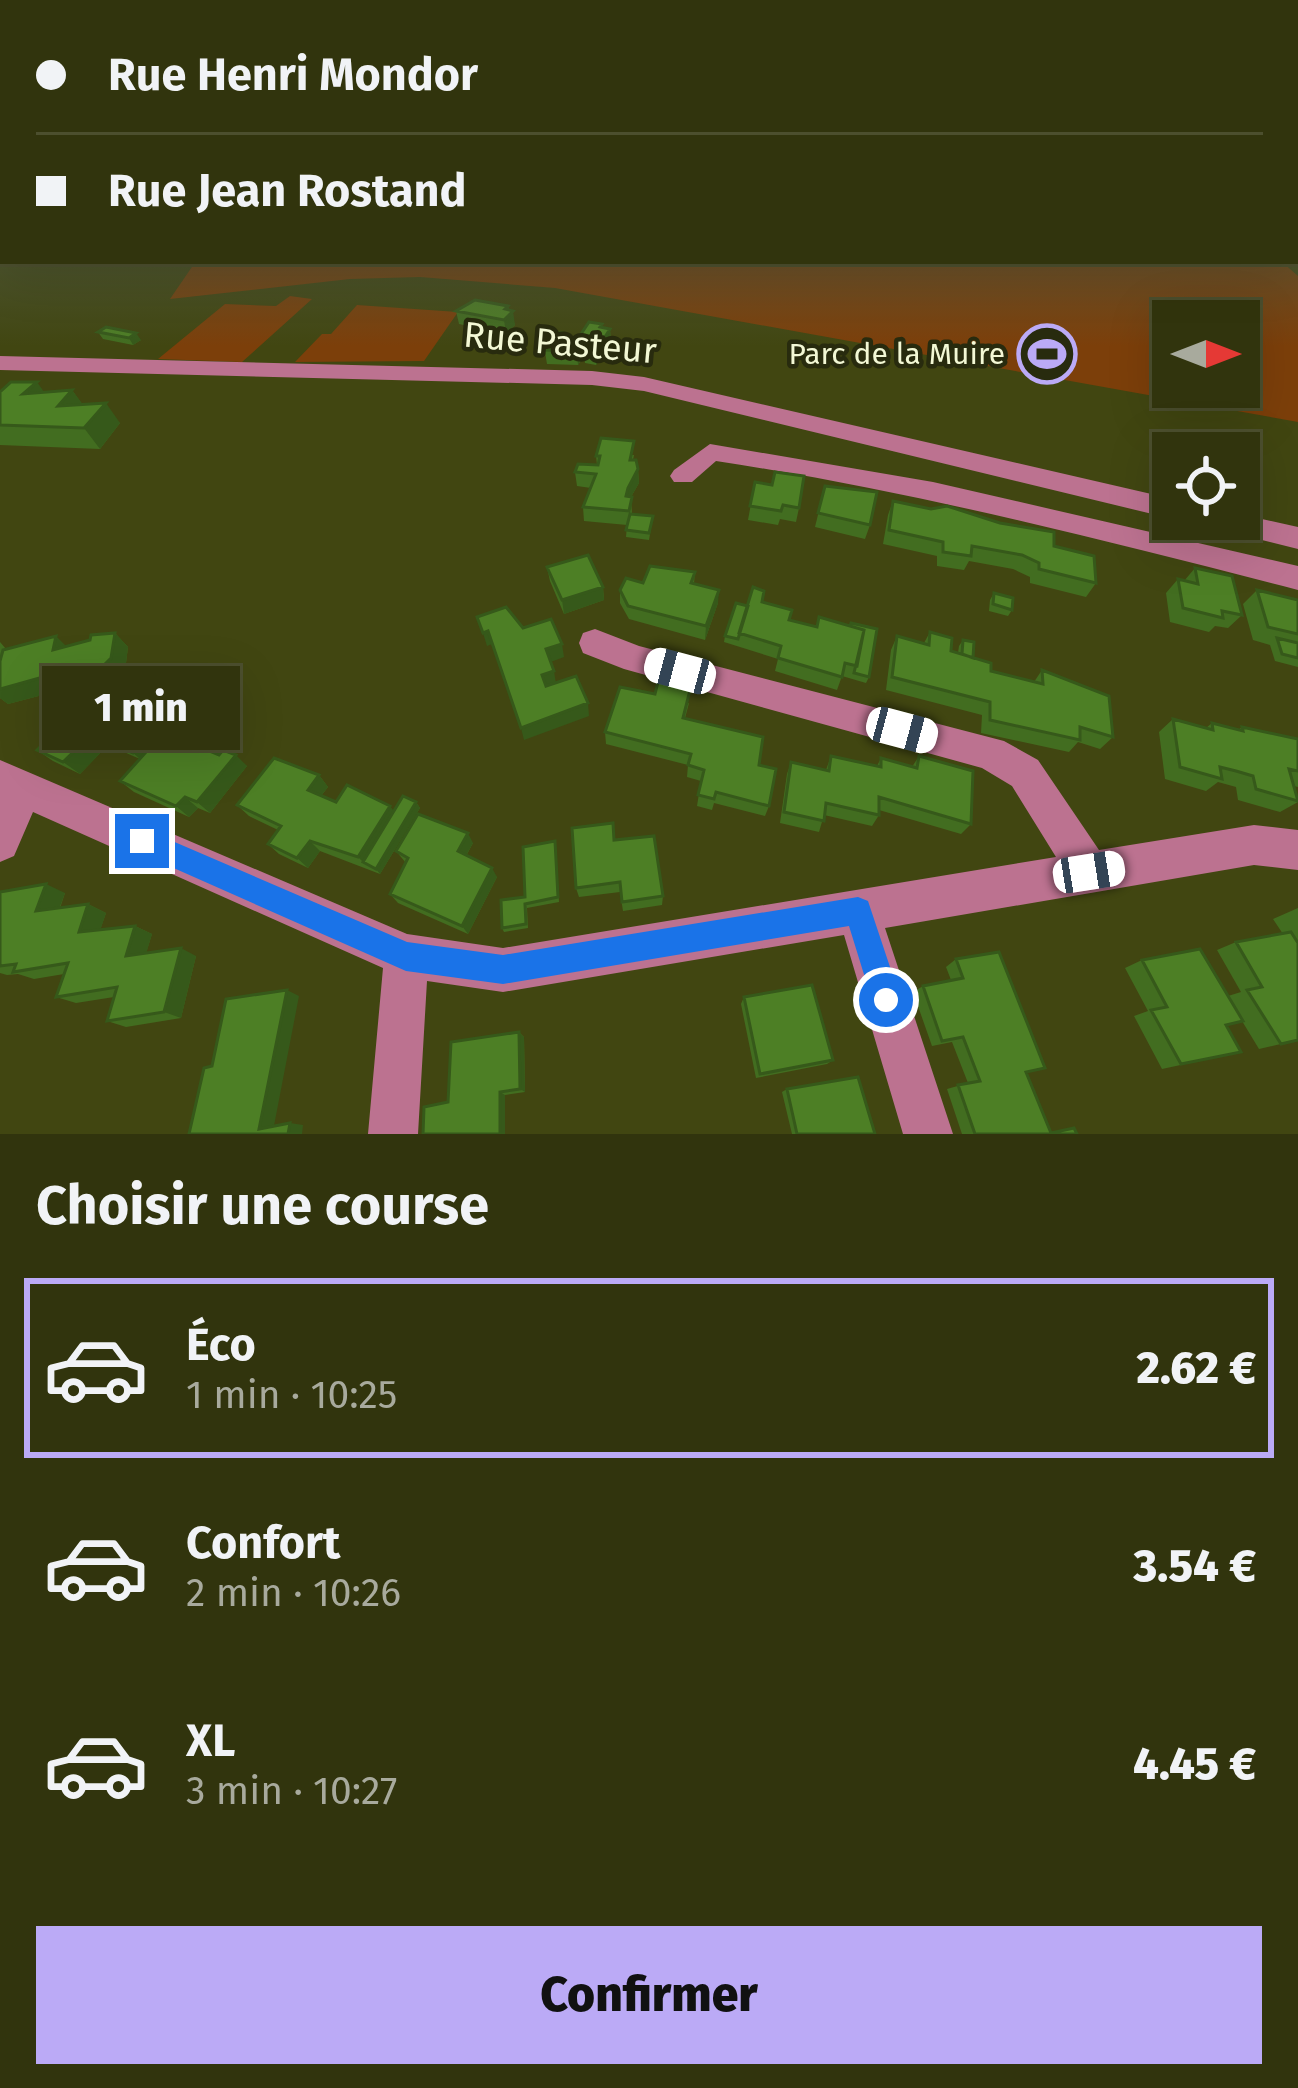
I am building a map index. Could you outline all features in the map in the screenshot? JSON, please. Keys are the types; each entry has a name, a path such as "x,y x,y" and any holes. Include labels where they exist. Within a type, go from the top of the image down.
{"street":[{"name":"Rue Pasteur","path":"0,363 592,378 644,384 1152,504"},
{"path":"683,476 710,452 918,484 1298,578"},
{"path":"1260,529 1298,538"},
{"path":"595,643 636,659 991,753 1025,773 1089,872"},
{"path":"0,842 12,784 406,956 503,970 1254,845 1298,850"},
{"path":"858,910 928,1134"},
{"path":"393,1134 406,956"}],"shaded area":[{"name":"Parc de la Muire","path":"194,264 1284,264 1298,276 1298,422 1220,408 1260,408 1260,300 1152,300 1152,396 555,288 420,277 350,279 170,299"},
{"path":"290,296 312,299 242,362 158,359 225,304 276,306"},
{"path":"357,305 458,312 424,361 295,362 322,334 331,334"}],"building":[{"path":"475,300 513,311 504,320 456,311"},
{"path":"589,322 610,329 596,351 584,349 593,337 581,334"},
{"path":"106,327 136,333 129,338 98,332"},
{"path":"548,331 562,333 548,346 539,344"},
{"path":"551,341 581,345 577,351 545,350"},
{"path":"11,382 37,382 23,394 72,390 58,406 106,403 84,428 0,425 0,392"},
{"path":"601,438 634,441 630,460 636,460 638,469 626,496 632,497 629,511 583,507 596,474 575,472 578,464 598,465"},
{"path":"775,472 804,476 799,508 783,505 781,511 750,506 755,482 772,485"},
{"path":"825,486 877,492 870,525 818,513"},
{"path":"893,501 931,509 947,506 1000,523 1054,532 1054,546 1094,556 1096,583 1039,569 1039,563 1022,555 972,546 971,556 943,552 943,542 889,530"},
{"path":"630,514 653,516 649,533 626,530"},
{"path":"588,555 603,587 562,600 547,567"},
{"path":"650,566 695,572 691,583 719,590 706,626 628,606 620,590 626,578 643,583"},
{"path":"1195,568 1232,576 1242,615 1222,611 1223,618 1183,608 1178,579 1198,584"},
{"path":"753,587 764,591 762,602 792,610 789,620 817,627 819,617 864,630 857,666 845,663 842,677 778,658 781,646 739,633"},
{"path":"1257,590 1298,600 1298,634 1268,627"},
{"path":"994,593 1013,598 1012,610 993,604"},
{"path":"736,603 748,606 738,639 725,636"},
{"path":"506,607 523,628 551,619 562,644 546,649 554,671 542,675 546,686 576,676 588,703 521,728 488,631 483,633 477,617"},
{"path":"851,623 877,629 869,677 854,673 864,630"},
{"path":"930,632 952,638 951,651 991,663 991,671 1043,684 1042,670 1109,696 1113,737 1080,727 1080,740 990,720 990,702 892,677 897,636 929,645"},
{"path":"115,633 111,658 85,671 83,678 44,688 47,676 0,689 3,650 56,636 53,650 90,640 91,635"},
{"path":"1277,638 1298,643 1298,658 1282,654"},
{"path":"963,640 974,642 973,658 962,654"},
{"path":"658,682 690,690 683,718 763,737 759,765 776,769 769,806 716,792 714,799 698,795 704,770 688,765 691,754 605,732 620,687 655,694"},
{"path":"97,691 133,706 143,696 155,701 115,743 93,733 63,762 37,750"},
{"path":"161,707 172,711 133,753 123,749"},
{"path":"1173,719 1213,730 1212,723 1298,739 1298,771 1289,769 1298,801 1256,789 1253,776 1236,771 1220,767 1222,779 1180,767"},
{"path":"164,732 219,755 223,750 236,755 197,802 185,797 176,806 120,781"},
{"path":"831,756 881,767 881,758 917,768 919,756 973,771 971,824 879,797 879,815 826,803 824,821 784,812 791,762 829,771"},
{"path":"274,758 319,775 308,790 336,802 347,785 390,806 358,857 310,841 297,858 268,844 281,826 237,805"},
{"path":"403,796 416,802 376,869 363,862"},
{"path":"418,814 468,833 458,851 492,868 462,926 390,894 408,858 396,851"},
{"path":"613,823 614,840 654,836 663,896 622,902 620,882 576,888 572,828"},
{"path":"555,841 558,897 525,904 526,924 502,928 501,900 525,897 523,847"},
{"path":"46,884 36,911 88,904 79,932 135,926 126,956 181,948 164,1012 107,1021 117,987 56,997 68,963 13,972 16,964 0,966 0,892"},
{"path":"1291,932 1298,943 1298,1040 1281,1044 1247,990 1262,987 1236,942"},
{"path":"1200,949 1243,1021 1226,1025 1241,1052 1181,1064 1151,1010 1167,1007 1142,960"},
{"path":"999,952 1045,1068 1026,1072 1051,1133 1074,1128 1077,1134 975,1134 958,1085 980,1081 963,1037 942,1041 923,986 963,978 956,959"},
{"path":"812,985 833,1060 760,1074 744,997"},
{"path":"287,990 259,1129 290,1123 288,1134 189,1134 204,1068 212,1066 226,999"},
{"path":"519,1032 520,1089 500,1092 500,1134 423,1134 424,1107 448,1102 451,1042"},
{"path":"858,1077 875,1134 797,1134 787,1089"}],"place":[{"name":"Parc de la Muire","path":"1047,354"}],"route":[{"path":"142,841 406,956 503,970 858,910 886,1000"}]}
